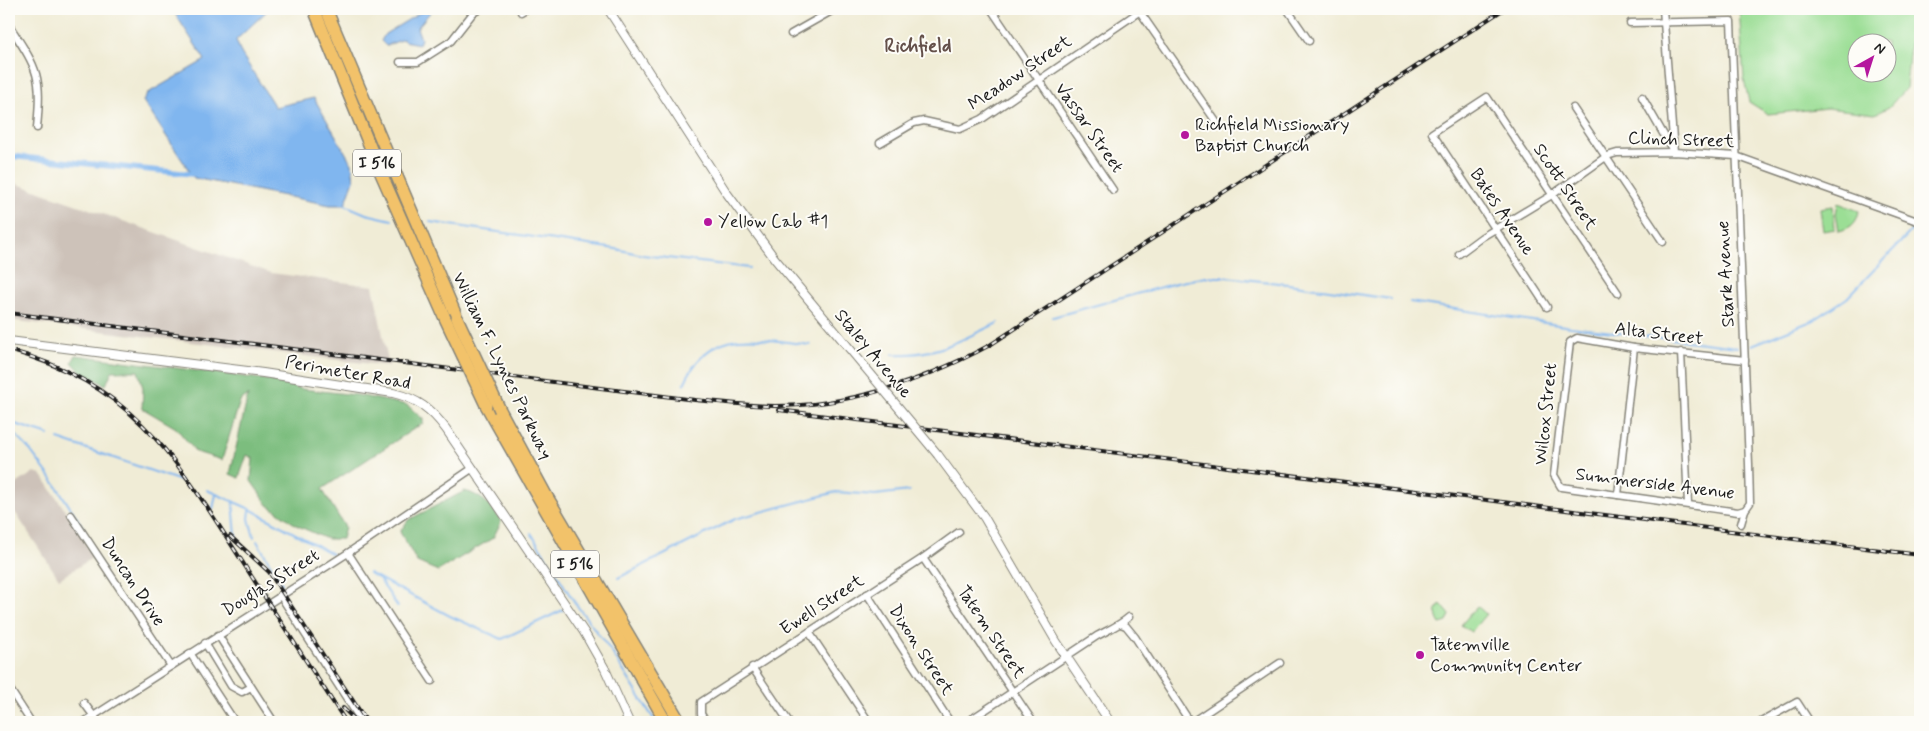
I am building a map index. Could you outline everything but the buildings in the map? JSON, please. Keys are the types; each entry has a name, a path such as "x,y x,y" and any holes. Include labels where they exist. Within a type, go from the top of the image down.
{"highway":[{"name":"William F. Lynes Parkway","path":"314,9 380,171 444,316 486,405 666,722"},
{"name":"William F. Lynes Parkway","path":"326,9 457,318 500,410 546,495 680,722"}],"street":[{"path":"400,62 418,62 451,41 473,13 480,9"},
{"name":"Staley Avenue","path":"608,9 726,192 775,260 938,455 984,517 1066,657 1110,722"},
{"path":"791,34 835,9"},
{"name":"Vassar Street","path":"990,9 1113,190"},
{"path":"1287,9 1309,41"},
{"path":"1663,9 1674,152"},
{"path":"1140,10 1217,123"},
{"name":"Meadow Street","path":"880,143 914,123 924,121 960,129 982,119 1140,10"},
{"name":"Stark Avenue","path":"1663,24 1731,21 1750,494 1750,503 1745,510 1741,524"},
{"path":"1630,23 1663,24"},
{"path":"9,25 32,61 38,77 40,91 37,128"},
{"path":"1642,96 1674,152"},
{"name":"Scott Street","path":"1432,133 1487,97 1618,293"},
{"path":"1573,108 1663,242"},
{"name":"Bates Avenue","path":"1432,133 1546,307"},
{"name":"Clinch Street","path":"1459,254 1552,195 1607,156 1617,153 1674,152 1736,156 1920,222"},
{"name":"Alta Street","path":"1570,342 1577,338 1634,348 1745,360"},
{"name":"Perimeter Road","path":"9,341 263,373 409,397 431,410 473,468 584,632 605,669 629,722"},
{"name":"Wilcox Street","path":"1561,487 1554,475 1570,342"},
{"path":"1618,495 1634,348"},
{"path":"1681,352 1688,504"},
{"name":"Douglas Street","path":"84,722 348,553 473,468"},
{"name":"Summerside Avenue","path":"1561,487 1738,512 1745,510"},
{"name":"Duncan Drive","path":"71,515 171,666"},
{"name":"Ewell Street","path":"706,722 701,714 701,702 752,667 923,558 959,532"},
{"path":"348,553 432,680"},
{"name":"Tatem Street","path":"923,558 1033,722"},
{"name":"Dixon Street","path":"867,594 950,722"},
{"path":"280,596 362,722"},
{"path":"966,722 1129,617"},
{"path":"1120,624 1126,626 1135,637 1191,722 1280,663"},
{"path":"809,632 869,722"},
{"path":"218,635 274,722"},
{"path":"205,643 231,686 242,692 251,687"},
{"path":"190,653 235,722"},
{"path":"752,667 789,722"},
{"path":"9,688 31,722"},
{"path":"1761,722 1797,702 1810,722"},
{"path":"84,703 98,722"}],"shaded area":[{"path":"1911,9 1920,9 1920,60 1916,61"},
{"path":"9,181 271,273 373,286 389,366 9,320"},
{"path":"34,472 41,474 81,534 92,558 59,579 9,503 9,489"}],"green space":[{"path":"1739,9 1911,9 1911,34 1906,88 1889,107 1875,114 1827,108 1768,114 1749,102 1744,79"},
{"path":"1838,203 1859,211 1857,219 1853,224 1839,231 1836,213"},
{"path":"1833,206 1835,229 1823,231 1820,208"},
{"path":"76,355 269,380 302,389 357,395 407,405 423,419 423,423 322,489 345,527 342,539 327,539 296,525 268,505 251,481 253,458 247,455 239,478 230,474 248,395 240,401 222,460 196,452 176,428 142,408 143,388 138,371 112,371 106,385 81,372 72,362"},
{"path":"465,491 482,499 491,506 498,516 501,522 493,538 438,571 417,562 400,532 408,520"},
{"path":"1441,604 1450,615 1447,622 1440,624 1436,614"},
{"path":"1477,606 1486,614 1471,632 1461,625"}],"water":[{"path":"172,9 269,9 236,40 241,53 275,107 314,98 352,164 354,180 345,205 330,205 194,178 143,101 148,93 205,60"},
{"path":"426,9 433,9 417,28 421,39 419,44 404,41 403,39 386,46 381,41 385,34"}],"waterway":[{"path":"9,156 192,174"},
{"path":"345,205 366,214 392,220"},
{"path":"430,222 616,249 643,255 749,268"},
{"path":"1752,345 1814,320 1847,298 1915,227"},
{"path":"1053,317 1176,283 1205,277 1226,277 1288,284 1391,299"},
{"path":"1410,302 1571,327 1737,347"},
{"path":"893,354 936,350 998,323"},
{"path":"684,384 695,365 707,351 721,343 737,339 754,339 810,345"},
{"path":"9,422 49,435"},
{"path":"9,428 30,450 54,482 85,531"},
{"path":"58,439 181,481"},
{"path":"207,490 250,509 332,554"},
{"path":"618,578 735,519 836,492 875,495 909,491"},
{"path":"213,509 216,494"},
{"path":"233,501 236,536"},
{"path":"250,509 249,519 254,537"},
{"path":"531,533 575,603 611,651 655,721"},
{"path":"257,541 282,584"},
{"path":"90,550 105,571"},
{"path":"369,573 450,616 502,639 563,610"},
{"path":"380,580 398,607"}],"railway":[{"path":"9,313 695,400 775,406 832,402 886,389 913,380 939,370 990,345 1504,9"},
{"path":"9,350 53,365 90,384 122,406 150,432 198,493 346,722"},
{"path":"779,410 1920,555"},
{"path":"230,536 269,572 367,722"},
{"path":"343,708 357,722"}],"place":[{"name":"Richfield Missionary Baptist Church","path":"1185,135"},
{"name":"Yellow Cab #1","path":"708,222"},
{"name":"Tatemville Community Center","path":"1420,655"}],"district":[{"name":"Richfield","path":"918,46"}]}
